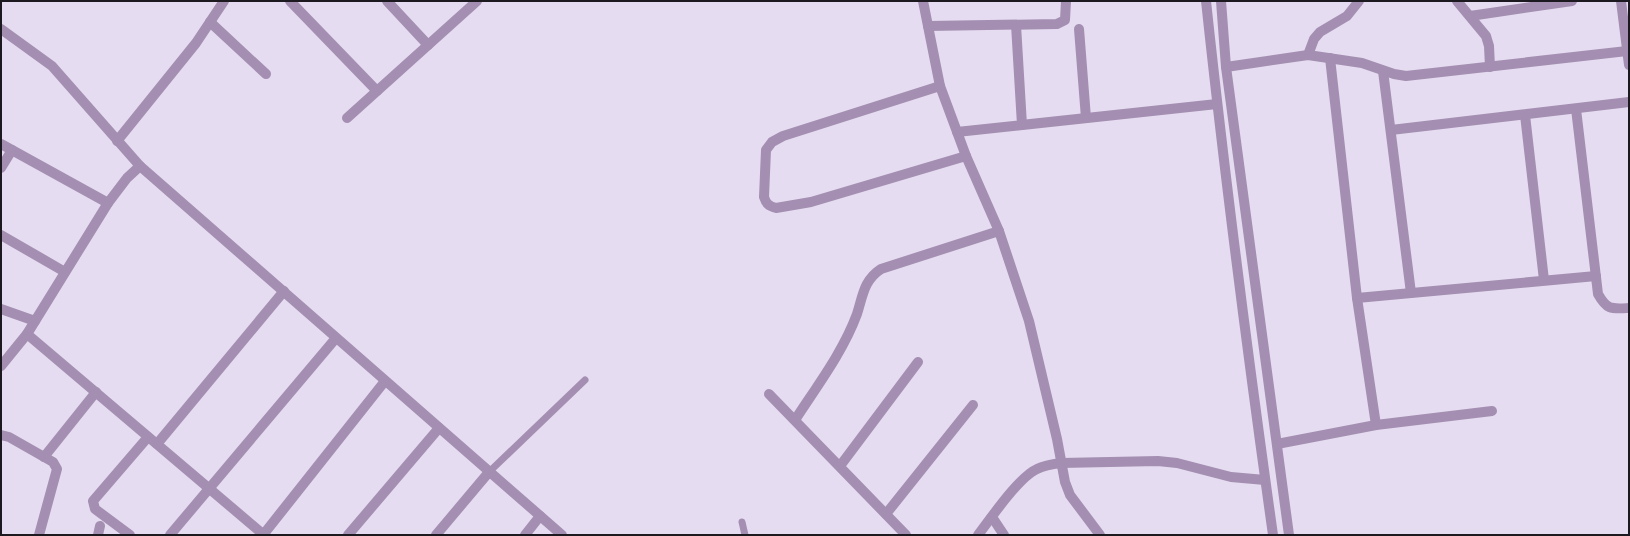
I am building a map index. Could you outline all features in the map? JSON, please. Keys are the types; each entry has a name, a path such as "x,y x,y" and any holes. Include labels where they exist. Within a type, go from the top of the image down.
{"street":[{"path":"118,141 196,43 224,1"},
{"path":"290,1 377,91"},
{"path":"387,1 428,45"},
{"path":"347,118 477,1"},
{"path":"923,1 940,86 966,156 999,232 1029,321 1058,439 1065,482 1070,495 1100,535"},
{"path":"928,26 1057,24 1065,20 1066,1"},
{"path":"1206,1 1217,104 1273,535"},
{"path":"1221,1 1226,66 1289,535"},
{"path":"1308,55 1314,39 1320,32 1347,16 1359,1"},
{"path":"1457,1 1486,36 1489,46 1490,67"},
{"path":"1470,16 1572,1"},
{"path":"1621,1 1629,65"},
{"path":"210,22 266,74"},
{"path":"1016,25 1022,125"},
{"path":"1,29 52,66 140,166 562,535"},
{"path":"1079,29 1086,118"},
{"path":"1226,66 1308,55 1362,63 1383,71 1406,76 1627,51"},
{"path":"1330,58 1357,298 1376,425"},
{"path":"1383,71 1411,293"},
{"path":"940,86 783,136 772,142 766,150 764,196 766,203 770,207 776,208 811,202 966,156"},
{"path":"1391,130 1629,102"},
{"path":"957,132 1217,104"},
{"path":"1576,109 1598,294 1604,304 1612,309 1629,308"},
{"path":"1526,115 1544,280"},
{"path":"1,144 108,203"},
{"path":"1,168 12,150"},
{"path":"1,366 27,334 108,203 127,178 140,166"},
{"path":"795,420 844,344 866,285 872,275 881,269 999,232"},
{"path":"1,235 65,272"},
{"path":"1357,298 1596,276"},
{"path":"157,444 284,291"},
{"path":"1,309 35,321"},
{"path":"27,334 263,535 385,381"},
{"path":"170,535 210,490 336,338"},
{"path":"840,466 918,362"},
{"path":"44,457 96,392"},
{"path":"769,394 906,535"},
{"path":"886,514 973,405"},
{"path":"1277,444 1376,425 1492,411"},
{"path":"348,535 439,428"},
{"path":"1,435 9,437 53,462 57,469 39,535"},
{"path":"130,535 94,510 93,501 148,436"},
{"path":"978,535 1025,477 1036,469 1048,465 1061,463 1158,461 1177,463 1231,477 1265,480"},
{"path":"436,535 489,472"},
{"path":"525,535 540,516"},
{"path":"992,517 1004,535"}],"lane":[{"path":"489,472 585,380"},
{"path":"742,522 745,535"}]}
